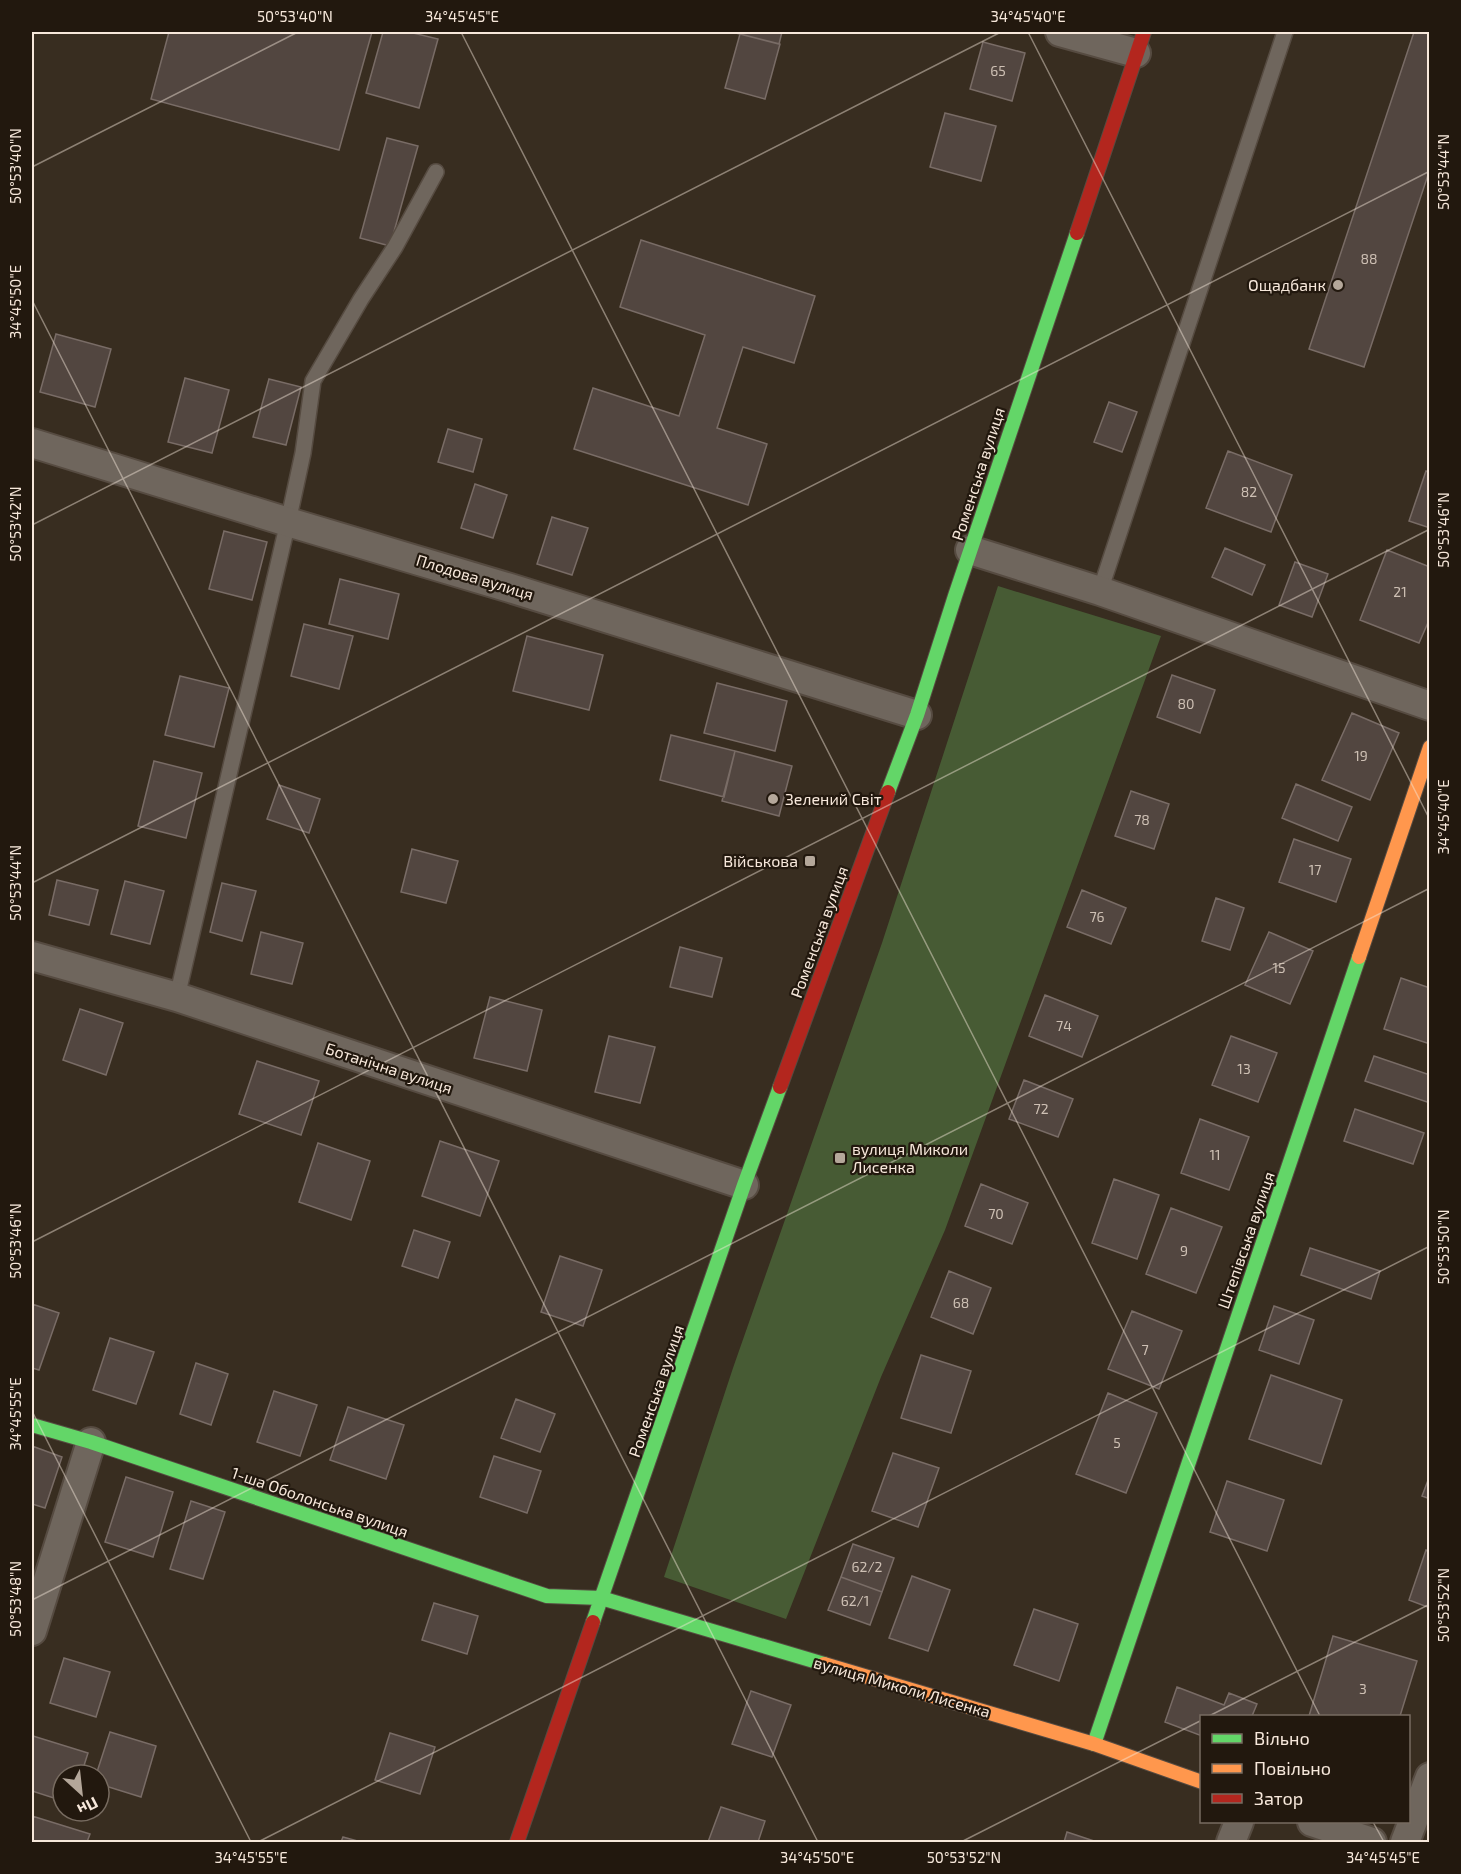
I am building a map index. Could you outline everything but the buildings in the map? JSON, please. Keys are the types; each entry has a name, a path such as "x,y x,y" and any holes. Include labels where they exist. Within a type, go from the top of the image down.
{"street":[{"path":"1059,32 1140,42"},
{"name":"Роменська вулиця","path":"518,1842 744,1185 917,715 1140,42"},
{"name":"Плодова вулиця","path":"32,443 510,588 917,715"},
{"path":"970,550 1100,591 1430,706"},
{"name":"Штепівська вулиця","path":"1094,1744 1430,747"},
{"name":"Ботанічна вулиця","path":"32,956 177,997 744,1185"},
{"name":"1-ша Оболонська вулиця","path":"32,1425 548,1596 601,1598"},
{"path":"32,1631 92,1443"},
{"name":"вулиця Миколи Лисенка","path":"601,1598 1094,1744 1200,1781"},
{"path":"1406,1842 1430,1777"},
{"path":"1231,1842 1238,1823"},
{"path":"1318,1823 1372,1842"}],"lane":[{"path":"1100,591 1285,32"},
{"path":"177,997 288,522 303,453 313,381 361,299 395,247 436,172"}],"green space":[{"path":"998,586 1161,636 945,1230 881,1377 786,1619 664,1577 733,1368 882,943"}],"traffic: fast":[{"path":"888,792 917,715 1077,233"},
{"path":"1094,1744 1359,957"},
{"path":"593,1622 780,1087"},
{"path":"32,1425 91,1442 547,1596 601,1598 824,1664"}],"traffic: slow":[{"path":"1359,957 1430,747"},
{"path":"824,1664 1094,1744 1200,1781"}],"traffic: jam":[{"path":"1077,233 1144,32"},
{"path":"780,1087 888,792"},
{"path":"517,1842 593,1622"}],"place":[{"name":"Ощадбанк","path":"1338,285"},
{"name":"Зелений Світ","path":"773,799"},
{"name":"Військова","path":"810,861"},
{"name":"вулиця Миколи Лисенка","path":"840,1158"}]}
